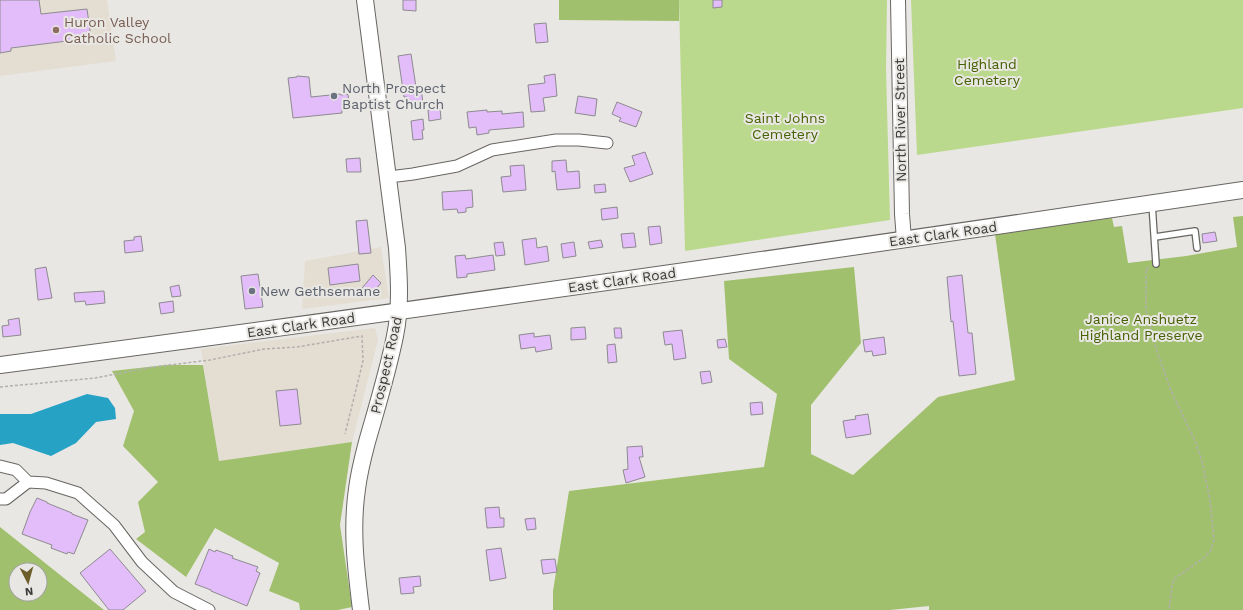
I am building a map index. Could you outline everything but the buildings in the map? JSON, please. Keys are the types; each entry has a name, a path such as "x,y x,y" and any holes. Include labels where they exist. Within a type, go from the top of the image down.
{"main road":[{"name":"Prospect Road","path":"361,610 356,570 353,521 357,487 395,336 398,312 397,248 365,0"},
{"name":"East Clark Road","path":"0,365 398,312 1243,190"}],"street":[{"name":"North River Street","path":"898,0 904,240"},
{"path":"388,177 457,166 492,150 549,141 579,140 607,142"},
{"path":"0,466 16,470 28,482"},
{"path":"0,499 6,499 28,482 46,483 78,493 114,525 142,562 174,592 209,610"}],"lane":[{"path":"1152,204 1156,264"},
{"path":"1155,237 1194,231 1197,248"}],"path":[{"path":"1151,268 1146,269 1146,310 1157,351 1171,391 1196,443 1202,461 1210,501 1214,539 1211,550 1205,557 1174,579 1168,610"},
{"path":"0,387 94,378 153,367 210,360 264,349 297,347 362,336 363,361 345,434"}],"shaded area":[{"name":"Huron Valley Catholic School","path":"0,0 107,0 116,61 0,76"},
{"path":"381,247 389,298 302,309 305,261"},
{"path":"375,328 378,340 352,442 219,461 201,349"}],"green space":[{"path":"559,0 679,0 679,21 559,20"},
{"name":"Saint Johns Cemetery","path":"679,0 887,0 886,69 890,220 685,251"},
{"name":"Highland Cemetery","path":"911,0 1243,0 1243,108 917,155"},
{"name":"Janice Anshuetz Highland Preserve","path":"1243,216 1243,610 929,610 929,606 890,610 553,610 553,591 569,491 764,467 777,394 729,359 724,281 854,267 861,343 811,405 811,454 853,475 938,397 1015,380 995,234 1112,218 1114,227 1122,226 1128,263 1186,256 1237,247 1233,217"},
{"path":"166,365 203,365 219,461 352,442 340,525 352,607 338,610 300,610 299,603 269,591 279,563 215,528 186,577 136,539 145,532 138,502 158,482 123,446 134,411 112,371"},
{"path":"0,527 44,562 8,562 8,602 48,602 48,565 104,610 0,610"}],"water":[{"path":"87,394 108,398 115,408 116,419 96,422 76,443 51,456 13,443 0,445 0,414 31,414"}],"place":[{"name":"Huron Valley Catholic School","path":"56,30"},
{"name":"North Prospect Baptist Church","path":"334,96"},
{"name":"New Gethsemane","path":"252,291"}]}
